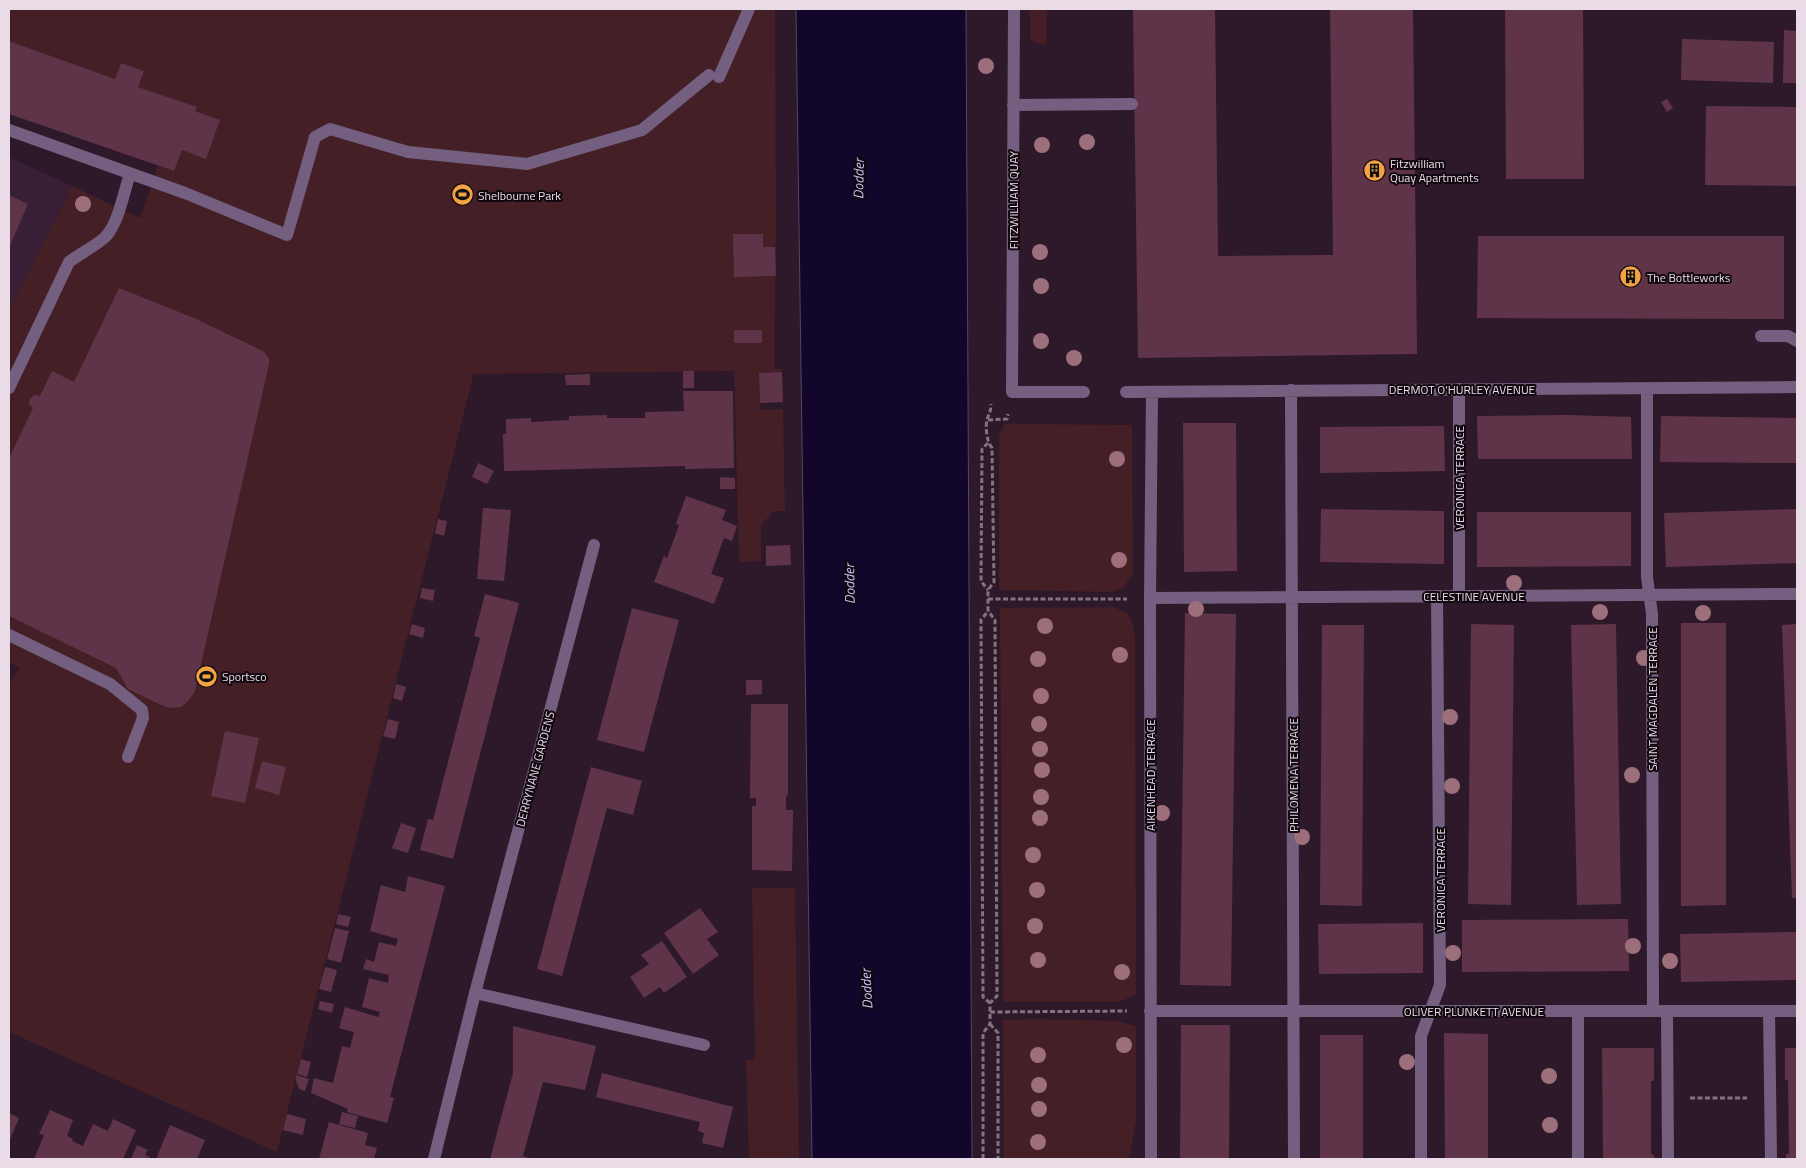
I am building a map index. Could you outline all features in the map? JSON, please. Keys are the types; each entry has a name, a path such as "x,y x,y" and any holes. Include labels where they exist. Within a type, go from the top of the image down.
{"street":[{"path":"9,130 185,193 286,235 316,137 330,129 408,152 527,164 642,130 714,76 749,9"},
{"name":"FITZWILLIAM QUAY","path":"1014,9 1012,392 1084,392"},
{"path":"1013,105 1132,104"},
{"path":"9,388 70,262 107,236 114,224 130,174"},
{"path":"1761,336 1788,336 1797,341"},
{"name":"DERMOT O'HURLEY AVENUE","path":"1126,392 1797,387"},
{"name":"SAINT MAGDALEN TERRACE","path":"1647,388 1646,577 1652,614 1653,1011"},
{"name":"VERONICA TERRACE","path":"1459,389 1459,596"},
{"name":"PHILOMENA TERRACE","path":"1291,390 1294,1159"},
{"name":"AIKENHEAD TERRACE","path":"1150,1159 1152,392"},
{"name":"DERRYNANE GARDENS","path":"434,1159 475,993 594,545"},
{"name":"CELESTINE AVENUE","path":"1150,598 1797,594"},
{"name":"VERONICA TERRACE","path":"1421,1159 1421,1036 1440,985 1437,596"},
{"path":"9,635 110,684 142,710 143,718 128,757"},
{"path":"475,993 704,1045"},
{"name":"OLIVER PLUNKETT AVENUE","path":"1150,1011 1797,1011"},
{"path":"1578,1011 1578,1159"},
{"path":"1667,1011 1668,1159"},
{"path":"1769,1011 1771,1159"}],"path":[{"path":"990,1003 983,997 981,620 988,611 988,590 994,582 992,448 988,443 987,420 991,413"},
{"path":"987,420 1007,419"},
{"path":"988,443 982,449 981,581 988,590"},
{"path":"988,599 1112,600"},
{"path":"983,1159 984,1033 990,1024 990,1003 997,996 995,620 988,611"},
{"path":"990,1012 1126,1011"},
{"path":"990,1024 998,1033 998,1159"},
{"path":"1667,1098 1770,1098"}],"shaded area":[{"path":"9,9 775,9 776,233 774,369 782,369 782,372 759,373 760,410 783,409 785,511 774,511 761,525 761,561 739,562 734,371 472,374 473,377 277,1152 9,1032 9,685 19,668 9,662 9,310 72,186 140,218 158,166 174,171 182,150 206,158 220,120 195,111 196,107 138,87 143,71 121,63 115,79 9,41"},
{"path":"1030,9 1047,9 1046,46 1030,40"},
{"path":"9,157 72,186 9,310"},
{"path":"1004,424 1132,425 1133,573 1124,587 1112,592 999,590 999,437"},
{"path":"1112,607 1123,611 1129,616 1135,635 1136,995 1118,1002 1003,1002 1000,608"},
{"path":"752,888 795,888 799,1159 749,1159 746,1060 755,1059"},
{"path":"1003,1020 1117,1021 1136,1026 1136,1121 1129,1159 1004,1159"}],"water":[{"name":"Dodder","path":"796,9 966,9 972,1159 812,1159"}],"building":[{"name":"Fitzwilliam Quay Apartments","path":"1133,9 1215,9 1218,256 1333,255 1330,9 1413,9 1417,354 1138,358"},
{"path":"1505,9 1583,9 1584,179 1506,179"},
{"path":"1784,30 1797,31 1797,83 1783,83"},
{"path":"1682,39 1774,42 1773,83 1681,80"},
{"path":"9,41 115,79 121,63 144,71 138,87 197,107 195,111 220,120 206,159 182,150 174,171 9,114"},
{"path":"1667,99 1673,108 1667,112 1661,102"},
{"path":"1706,106 1797,107 1797,186 1705,185"},
{"path":"9,195 28,204 9,248"},
{"path":"733,234 763,234 763,247 775,247 776,276 734,277"},
{"name":"The Bottleworks","path":"1478,236 1784,236 1784,319 1477,318"},
{"name":"Sportsco","path":"119,288 194,318 263,351 269,358 195,691 181,707 170,708 128,689 116,668 9,616 9,458 33,408 29,404 30,399 34,395 40,396 52,371 74,382"},
{"path":"734,330 762,330 762,343 734,343"},
{"path":"683,371 694,371 694,388 683,388"},
{"path":"782,372 783,402 760,403 759,373"},
{"path":"590,374 590,385 566,385 565,375"},
{"path":"683,391 733,391 734,468 685,469 685,466 504,471 503,434 506,434 506,419 531,418 531,422 569,420 569,416 607,415 607,418 645,418 645,412 684,411"},
{"path":"1568,415 1631,417 1632,459 1478,459 1477,416"},
{"path":"1661,416 1797,418 1797,463 1660,462"},
{"path":"1183,423 1236,423 1237,571 1184,572"},
{"path":"1444,426 1445,471 1320,473 1320,427"},
{"path":"478,463 494,471 487,484 472,477"},
{"path":"720,477 735,478 735,489 720,489"},
{"path":"686,496 726,510 722,520 737,526 732,541 724,538 711,574 724,578 714,604 654,582 664,556 667,558 679,525 676,524"},
{"path":"483,508 511,510 504,581 477,579"},
{"path":"1321,509 1444,511 1444,564 1320,562"},
{"path":"1797,509 1797,563 1666,567 1664,513"},
{"path":"1477,512 1631,512 1631,566 1477,567"},
{"path":"438,519 447,521 444,536 435,533"},
{"path":"790,545 791,565 766,566 766,546"},
{"path":"422,588 435,590 433,601 420,598"},
{"path":"485,594 519,603 453,859 420,850 428,819 433,820 480,638 474,636"},
{"path":"632,608 679,620 644,752 597,740"},
{"path":"1185,613 1236,614 1231,986 1180,985"},
{"path":"1681,623 1726,623 1726,905 1681,906"},
{"path":"412,624 425,628 423,638 409,634"},
{"path":"1471,624 1514,625 1511,905 1468,904"},
{"path":"1616,624 1621,904 1577,905 1571,625"},
{"path":"1797,624 1797,898 1792,898 1782,625"},
{"path":"1322,625 1364,625 1362,906 1320,905"},
{"path":"746,680 762,680 762,694 746,695"},
{"path":"396,684 406,687 402,701 393,698"},
{"path":"751,704 788,704 788,795 786,796 786,810 793,810 792,871 752,870 752,806 756,806 756,798 750,798"},
{"path":"388,719 399,722 395,739 383,736"},
{"path":"225,731 259,738 245,803 211,796"},
{"path":"262,761 286,767 279,795 255,788"},
{"path":"591,767 642,781 633,815 607,808 562,976 537,969"},
{"path":"401,823 416,828 408,853 392,848"},
{"path":"408,876 445,886 390,1097 394,1098 387,1123 347,1112 348,1109 311,1093 314,1078 333,1083 342,1046 350,1048 354,1032 339,1028 345,1007 378,1017 380,1012 362,1007 369,978 388,983 389,975 363,969 366,959 374,962 379,942 396,946 398,939 370,931 381,885 405,892"},
{"path":"700,908 718,932 707,939 719,955 693,974 664,933"},
{"path":"338,914 351,917 348,927 336,924"},
{"path":"1628,919 1629,971 1462,972 1462,920"},
{"path":"1423,923 1423,973 1319,974 1318,924"},
{"path":"335,928 349,931 341,963 327,959"},
{"path":"1797,932 1797,980 1681,982 1680,934"},
{"path":"662,941 687,977 664,993 660,987 644,998 630,977 649,964 641,955"},
{"path":"325,967 337,970 331,992 319,989"},
{"path":"320,1001 334,1004 332,1013 318,1009"},
{"path":"1181,1025 1230,1025 1229,1159 1180,1159"},
{"path":"513,1026 596,1046 585,1090 543,1082 523,1156 532,1159 490,1159 513,1073"},
{"path":"1444,1033 1488,1034 1488,1159 1445,1159"},
{"path":"1320,1035 1363,1035 1363,1159 1320,1159"},
{"path":"1602,1048 1654,1048 1654,1081 1651,1081 1651,1154 1654,1155 1654,1159 1603,1159"},
{"path":"1785,1048 1797,1048 1797,1159 1786,1159 1786,1154 1789,1154 1788,1080 1785,1080"},
{"path":"301,1059 311,1062 307,1077 297,1074"},
{"path":"602,1073 733,1107 723,1148 702,1143 704,1133 698,1131 700,1122 596,1097"},
{"path":"296,1075 309,1079 305,1091 299,1089"},
{"path":"50,1110 73,1120 67,1136 73,1139 72,1141 83,1146 93,1124 108,1131 113,1119 136,1130 123,1159 34,1159 44,1135 39,1134"},
{"path":"342,1112 358,1116 355,1128 339,1124"},
{"path":"9,1113 19,1118 9,1142"},
{"path":"287,1114 306,1119 303,1135 283,1130"},
{"path":"329,1122 368,1133 365,1145 377,1148 374,1159 319,1159"},
{"path":"170,1125 205,1140 197,1159 156,1159"},
{"path":"137,1145 148,1150 145,1155 150,1157 149,1159 131,1159"}],"place":[{"name":"Fitzwilliam Quay Apartments","path":"1374,170"},
{"name":"Shelbourne Park","path":"462,195"},
{"name":"The Bottleworks","path":"1631,277"},
{"name":"Sportsco","path":"206,676"}]}
